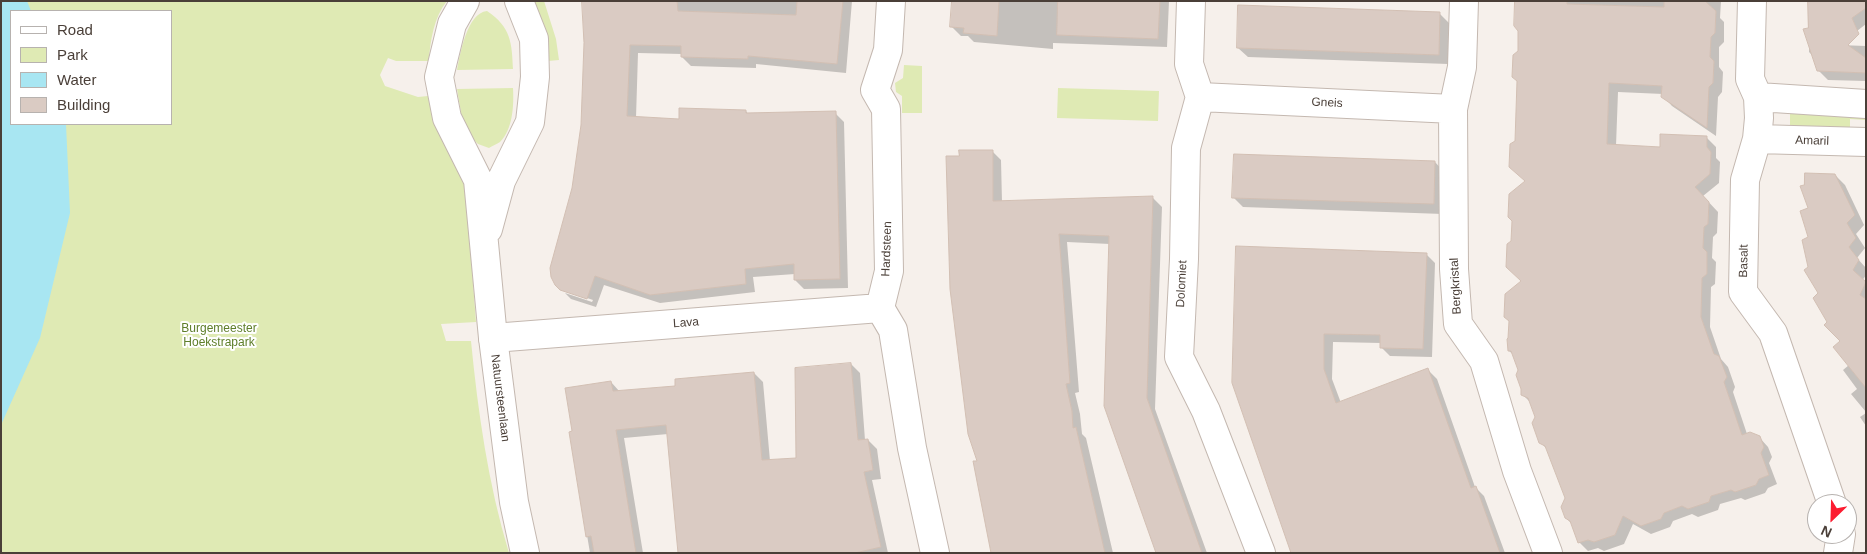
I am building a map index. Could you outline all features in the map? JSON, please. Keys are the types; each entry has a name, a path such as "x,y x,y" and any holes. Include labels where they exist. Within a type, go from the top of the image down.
{"street":[{"name":"Natuursteenlaan","path":"465,1 452,24 439,77 447,118 478,180 493,338 514,502 525,553"},
{"name":"Natuursteenlaan","path":"484,242 501,181 530,122 535,77 534,39 519,1"},
{"name":"Hardsteen","path":"880,308 889,270 886,109 875,90 888,50 891,1"},
{"path":"1191,1 1190,64 1200,97"},
{"name":"Bergkristal","path":"1464,1 1462,67 1453,109 1454,269 1458,324 1484,361 1517,471 1548,553"},
{"name":"Basalt","path":"1752,1 1750,79 1758,98 1759,118 1757,139 1745,180 1743,292 1774,333 1829,494"},
{"name":"Gneis","path":"1200,97 1453,109"},
{"name":"Dolomiet","path":"1200,97 1186,148 1184,258 1179,357 1206,411 1261,553"},
{"path":"1758,98 1866,104"},
{"name":"Amaril","path":"1757,139 1866,142"},
{"name":"Lava","path":"493,338 880,308"},
{"path":"880,308 893,330 912,448 935,553"}],"green space":[{"name":"Burgemeester Hoekstrapark","path":"1,1 447,1 439,14 433,30 429,61 396,61 388,58 380,75 385,86 418,97 428,96 438,126 461,168 466,189 476,322 441,324 446,341 471,341 485,448 495,501 509,553 1,553"},
{"path":"526,1 544,1 556,39 559,60 548,61"},
{"path":"487,11 501,23 509,36 513,69 457,70 470,26 480,13"},
{"path":"904,65 922,66 922,113 902,113 902,96 896,92 895,83 903,78"},
{"path":"513,88 512,116 504,137 500,142 489,148 478,144 464,131 457,89"},
{"path":"1058,88 1159,91 1158,121 1057,118"},
{"path":"1790,112 1866,116 1866,120 1850,119 1850,131 1790,128"}],"water":[{"path":"1,1 27,1 31,10 10,10 10,125 66,125 70,213 40,338 1,425"}],"building":[{"path":"582,1 677,1 678,11 796,15 797,1 843,1 837,64 748,56 748,59 681,57 681,46 630,45 627,116 679,119 679,108 746,110 746,113 836,111 840,279 794,280 794,264 745,269 746,284 650,295 595,276 587,299 560,290 555,285 551,277 550,268 572,188 581,125 584,43"},
{"path":"952,1 999,1 997,36 963,33 964,28 950,27"},
{"path":"1058,1 1160,1 1158,39 1057,35"},
{"path":"1515,1 1567,1 1567,4 1664,7 1664,1 1705,1 1716,11 1715,33 1711,37 1710,57 1714,61 1713,83 1709,87 1707,128 1661,97 1662,86 1609,83 1607,144 1660,147 1660,134 1707,136 1707,147 1711,152 1710,174 1695,187 1709,202 1708,224 1704,227 1703,248 1707,252 1707,274 1702,278 1701,317 1714,354 1719,356 1727,377 1724,382 1742,435 1750,432 1760,436 1764,447 1761,453 1769,475 1759,479 1756,485 1735,492 1731,490 1711,496 1709,502 1688,509 1682,506 1664,513 1661,519 1641,526 1623,516 1615,535 1594,542 1588,540 1578,543 1570,521 1565,518 1561,507 1565,498 1545,446 1539,443 1532,423 1535,417 1528,398 1521,395 1516,375 1518,370 1511,351 1508,351 1509,321 1504,317 1505,294 1521,281 1506,267 1507,244 1511,241 1512,221 1508,217 1509,194 1525,181 1509,167 1510,144 1515,141 1517,81 1512,77 1513,55 1518,51 1518,31 1514,26"},
{"path":"1808,1 1866,1 1866,8 1852,18 1859,34 1848,45 1866,58 1866,73 1817,71 1803,29 1808,28"},
{"path":"1238,5 1440,12 1439,55 1237,48"},
{"path":"959,150 993,150 993,201 1153,196 1147,398 1202,553 1156,553 1104,406 1109,236 1059,234 1070,383 1066,384 1072,411 1073,428 1076,427 1105,553 991,553 973,461 977,461 968,434 950,289 946,156 959,156"},
{"path":"1234,154 1435,161 1434,204 1232,198"},
{"path":"1805,173 1835,174 1855,215 1847,223 1856,238 1849,247 1859,260 1853,270 1866,282 1860,295 1866,299 1866,388 1833,347 1840,341 1824,325 1827,322 1813,298 1818,293 1804,270 1808,267 1802,240 1808,237 1800,211 1808,208 1800,186 1804,185"},
{"path":"1236,246 1427,253 1423,349 1380,348 1380,335 1324,334 1324,369 1336,403 1428,368 1471,488 1476,486 1500,553 1291,553 1232,383"},
{"path":"851,363 858,440 868,439 873,470 864,472 881,547 855,553 678,553 666,425 616,430 636,553 594,553 591,536 586,537 569,432 572,431 565,388 611,381 613,391 675,386 675,379 754,372 762,460 796,458 795,368"}]}
